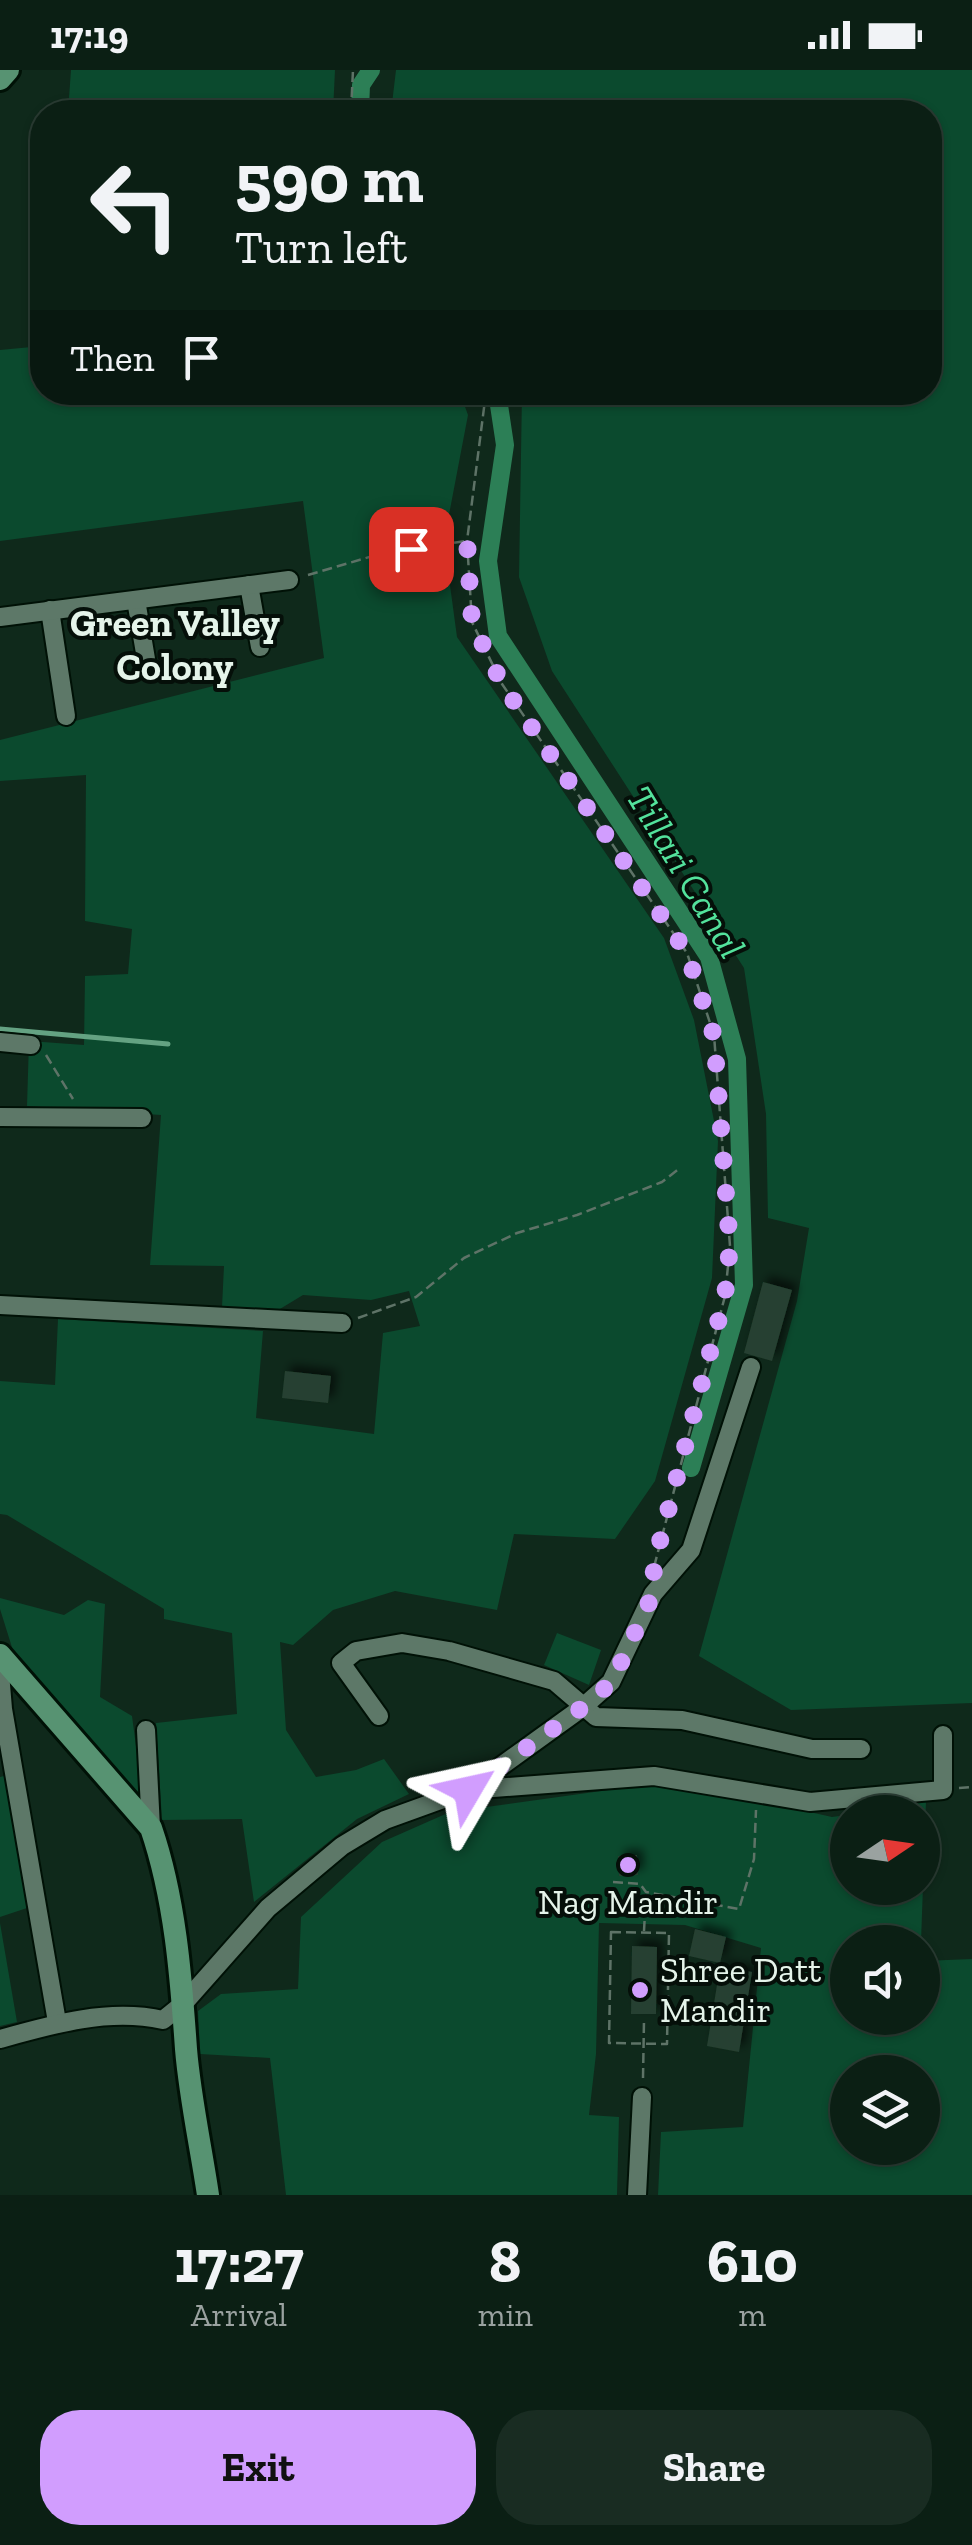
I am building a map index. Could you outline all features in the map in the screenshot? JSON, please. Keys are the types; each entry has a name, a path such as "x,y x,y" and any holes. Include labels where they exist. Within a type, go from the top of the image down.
{"main road":[{"path":"0,79 8,70"},
{"path":"0,1655 150,1828 161,1858 184,2003 186,2052 208,2195"}],"street":[{"path":"0,617 289,580"},
{"path":"250,585 260,647"},
{"path":"136,600 146,659"},
{"path":"50,610 66,716"},
{"path":"0,1042 30,1045"},
{"path":"0,1116 142,1118"},
{"path":"0,1296 71,1300"},
{"path":"0,1305 342,1323"},
{"path":"468,1790 612,1682 653,1594 691,1550 751,1367"},
{"path":"379,1716 340,1663 356,1651 402,1644 450,1651 554,1680 596,1717 682,1720 812,1749 861,1748"},
{"path":"0,1673 3,1710 57,2022"},
{"path":"146,1730 150,1828"},
{"path":"0,2039 57,2022 138,2014 164,2020 184,2003 268,1908 342,1846 385,1820 468,1790 654,1776 810,1802 943,1790 943,1736"},
{"path":"637,2195 642,2098"}],"path":[{"path":"352,100 353,70"},
{"path":"484,405 467,541 472,622 502,684 687,953 714,1036 730,1246 725,1296 654,1564 653,1594"},
{"path":"289,580 383,553 467,541"},
{"path":"30,1045 48,1056 84,1118"},
{"path":"342,1323 416,1297 464,1258 517,1233 577,1216 662,1182 680,1168"},
{"path":"646,1892 739,1909 754,1859 756,1793"},
{"path":"613,1882 640,1884 646,1892 644,1933"},
{"path":"611,1932 644,1933 669,1933 667,2044 609,2043 611,1932"},
{"path":"642,2098 644,2020"}],"green space":[{"path":"71,70 335,70 334,100 69,100"},
{"path":"396,70 972,70 972,1703 791,1710 699,1656 797,1301 809,1228 768,1218 766,1114 744,968 552,671 519,577 522,405 942,405 942,100 392,100"},
{"path":"30,347 30,405 464,405 468,415 444,541 457,637 664,938 694,1020 718,1141 712,1278 655,1481 615,1539 514,1534 497,1610 395,1591 333,1610 293,1645 280,1642 286,1730 316,1777 356,1770 384,1759 409,1794 357,1819 254,1902 242,1819 162,1820 156,1723 237,1714 232,1633 164,1619 164,1609 0,1514 0,1381 55,1385 58,1319 263,1331 256,1418 374,1434 383,1333 420,1326 409,1291 371,1300 303,1295 275,1312 222,1307 224,1266 150,1265 161,1115 27,1106 29,1041 84,1045 85,976 128,974 132,929 85,921 86,775 0,781 0,740 324,658 303,501 0,541 0,350"},
{"path":"0,1598 64,1615 88,1600 105,1604 100,1697 132,1716 141,1784 137,1798 15,1657"},
{"path":"557,1633 601,1650 589,1685 544,1665"},
{"path":"4,1776 30,1907 0,1917 0,1777"},
{"path":"673,1781 830,1817 830,1905 922,1905 922,1925 830,1925 830,2035 940,2035 940,1960 972,1959 972,2195 658,2195 661,2132 743,2127 761,1948 685,1925 599,1923 596,2054 589,2115 619,2117 617,2195 286,2195 270,2058 200,2054 198,2011 221,1994 298,1989 301,1917 382,1842 450,1812"},
{"path":"0,1923 17,2022 0,2026"}],"building":[{"path":"763,1282 792,1290 772,1361 744,1353"},
{"path":"285,1371 331,1376 328,1403 282,1398"},
{"name":"Nag Mandir","path":"637,1855 638,1875 619,1876 618,1856"},
{"path":"695,1929 726,1937 720,1963 689,1956"},
{"path":"632,1946 657,1947 656,2014 631,2014"},
{"path":"720,1967 752,1972 739,2052 707,2046"}],"waterway":[{"name":"Tillari Canal","path":"360,100 361,85 371,70"},
{"name":"Tillari Canal","path":"499,405 505,445 488,561 498,636 709,957 737,1059 744,1285 691,1468"},
{"path":"0,1029 168,1044"}],"place":[{"name":"Nag Mandir","path":"628,1865"},
{"name":"Shree Datt Mandir","path":"640,1990"}],"district":[{"name":"Green Valley Colony","path":"175,645"}],"route":[{"path":"411,549 467,541 472,622 502,684 687,953 714,1036 730,1246 725,1296 654,1564 653,1594 612,1682 468,1790"}]}
